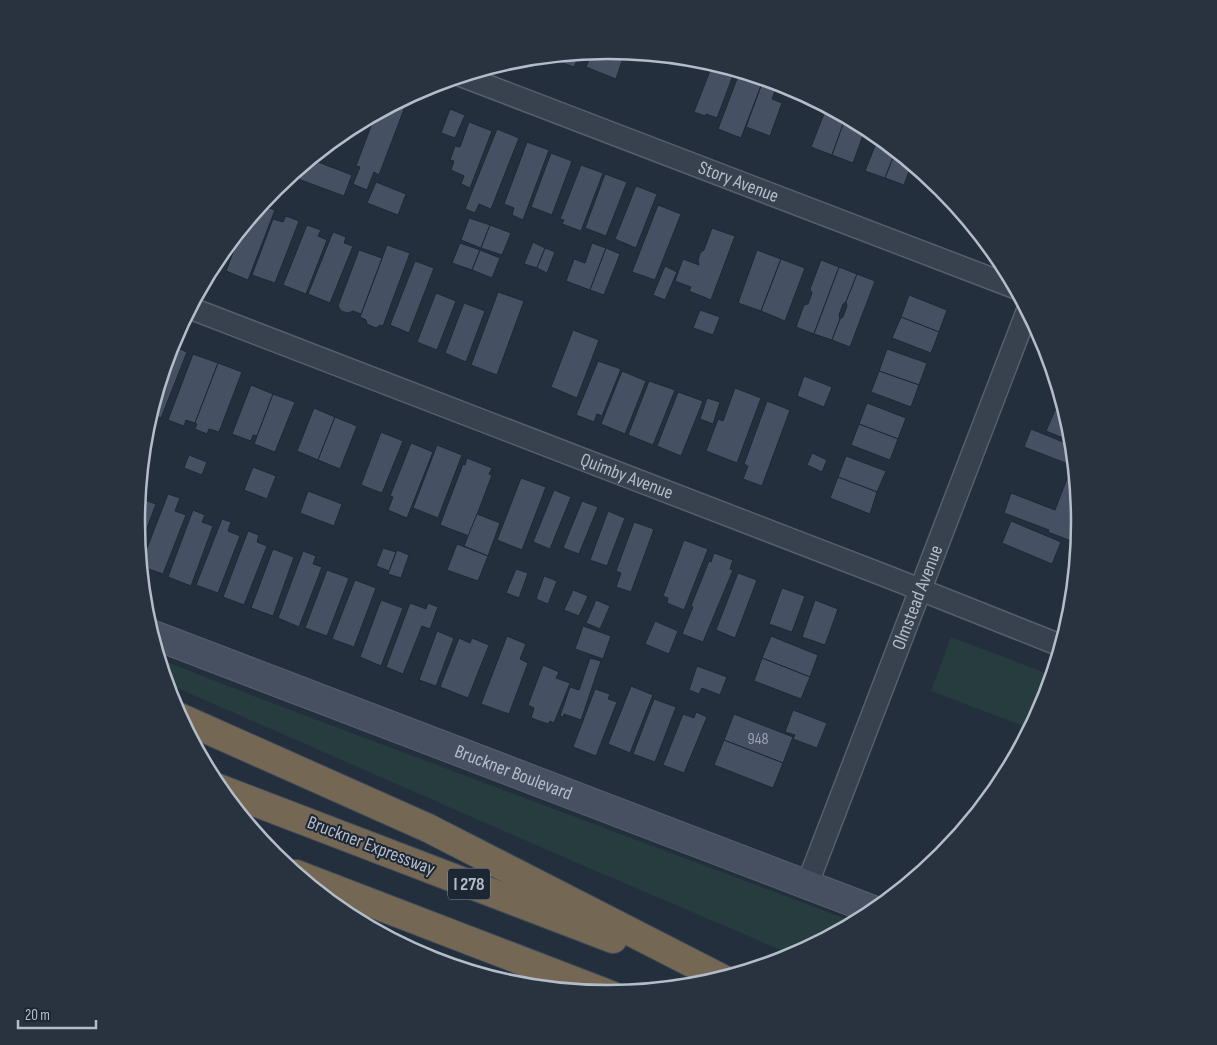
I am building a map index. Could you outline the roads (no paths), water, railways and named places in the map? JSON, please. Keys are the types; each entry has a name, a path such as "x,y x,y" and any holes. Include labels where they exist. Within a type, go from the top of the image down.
{"highway":[{"path":"190,721 428,828 713,974"},
{"name":"Bruckner Expressway","path":"233,794 707,975"},
{"path":"316,882 586,985"}],"main road":[{"name":"Bruckner Boulevard","path":"160,637 866,908"}],"street":[{"name":"Story Avenue","path":"471,80 1006,284"},
{"name":"Quimby Avenue","path":"196,311 1056,644"},
{"name":"Olmstead Avenue","path":"807,885 1025,318"}]}
